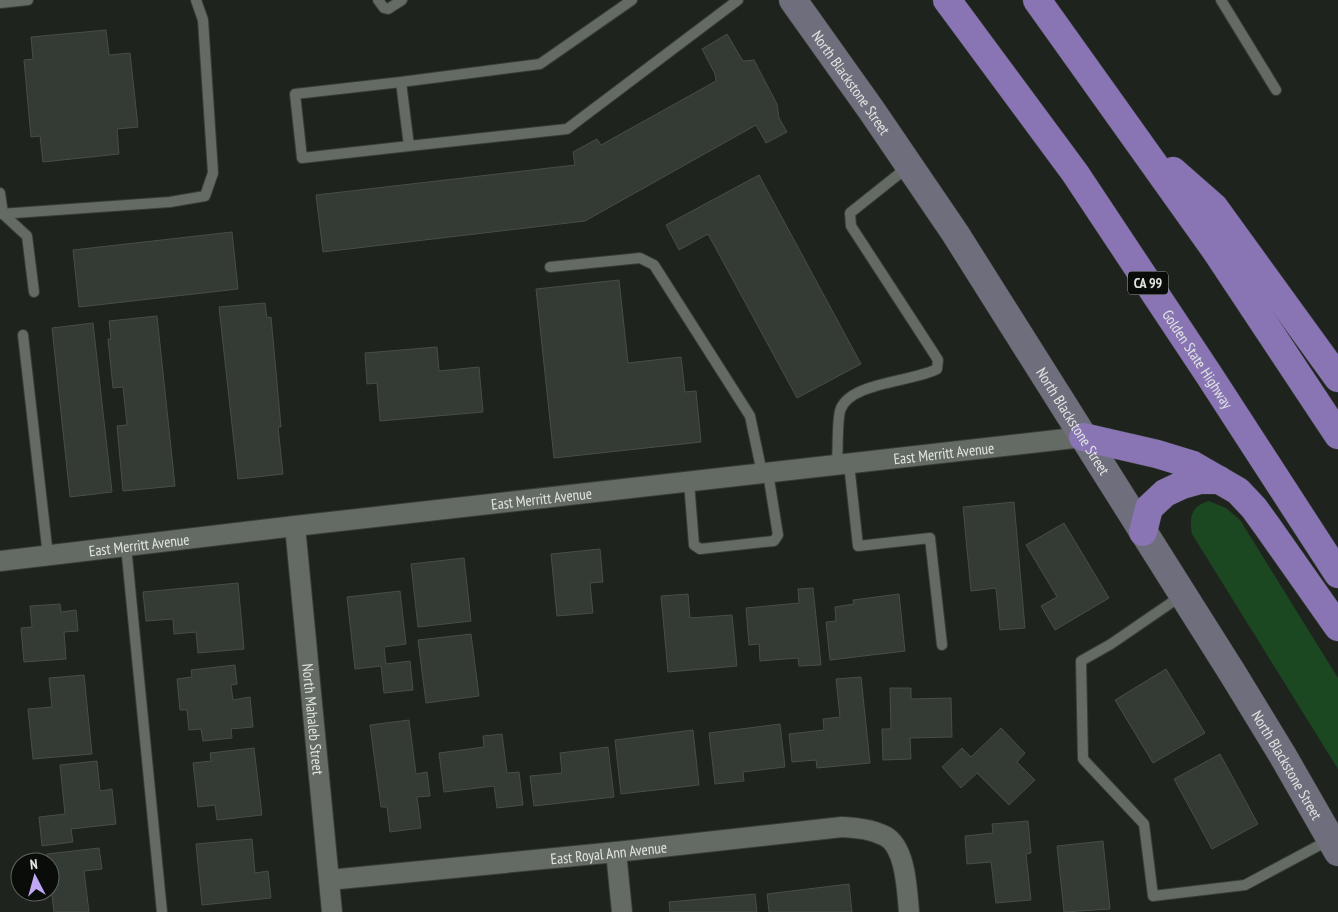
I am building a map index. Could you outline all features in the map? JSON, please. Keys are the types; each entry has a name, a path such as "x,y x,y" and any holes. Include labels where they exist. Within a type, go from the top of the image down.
{"highway":[{"name":"Golden State Highway","path":"947,0 1074,173 1209,375 1338,574"},
{"path":"1037,0 1216,251 1338,435"},
{"path":"1138,140 1214,207 1338,378"},
{"path":"1083,437 1157,454 1193,466 1238,492 1254,508 1338,627"},
{"path":"1143,532 1149,508 1165,493 1182,485 1200,480 1219,480"}],"main road":[{"name":"North Blackstone Street","path":"793,0 956,233 1283,756 1334,845"}],"street":[{"name":"East Merritt Avenue","path":"0,561 1083,437"},
{"name":"North Mahaleb Street","path":"294,526 332,912"},
{"name":"East Royal Ann Avenue","path":"328,880 616,852 842,827 867,829 887,837 899,852 905,873 909,912"},
{"path":"616,852 622,912"}],"lane":[{"path":"6,2 28,0"},
{"path":"1,214 170,202 205,196 212,173 203,20 196,0"},
{"path":"378,0 388,10 402,0"},
{"path":"632,0 540,64 295,94 302,158 567,128 738,0"},
{"path":"1221,0 1276,90"},
{"path":"401,82 409,146"},
{"path":"910,166 850,213 851,226 938,360 937,369 927,375 865,389 850,397 840,410 843,464 858,546 930,538 942,645"},
{"path":"0,194 1,214 27,236 34,292"},
{"path":"550,267 640,258 654,265 750,416 765,473 778,535 774,541 700,549 694,545 689,482"},
{"path":"23,335 48,556"},
{"path":"126,546 162,912"},
{"path":"1182,595 1111,644 1081,661 1083,759 1144,824 1153,896 1245,885 1334,845"}],"green space":[{"path":"1209,501 1226,508 1240,520 1338,678 1338,769 1192,534 1191,517 1195,509"}],"building":[{"path":"106,30 109,55 130,53 138,127 117,129 119,154 43,162 40,136 31,137 24,60 33,59 31,37"},
{"path":"727,34 743,61 754,60 777,104 779,118 787,132 766,143 756,125 585,221 323,252 316,195 575,165 573,152 597,139 601,145 716,81 715,74 702,49"},
{"path":"759,175 861,364 797,398 708,234 679,250 666,225"},
{"path":"232,232 238,289 79,307 73,250"},
{"path":"619,280 628,363 681,357 685,392 696,391 701,442 554,458 536,289"},
{"path":"265,303 267,318 271,317 281,427 278,427 283,474 238,479 219,307"},
{"path":"157,316 175,486 123,491 117,426 127,425 123,387 113,388 108,339 111,339 109,321"},
{"path":"93,323 112,492 70,497 52,328"},
{"path":"437,347 439,371 479,367 483,412 380,421 377,383 367,384 365,353"},
{"path":"1014,502 1025,628 1000,630 996,588 971,591 963,507"},
{"path":"1064,523 1109,598 1055,630 1041,606 1057,597 1026,545"},
{"path":"600,549 603,582 590,583 593,613 557,616 551,554"},
{"path":"464,558 471,621 418,627 411,564"},
{"path":"238,583 244,649 198,653 196,632 174,634 173,619 146,621 143,592"},
{"path":"813,588 821,665 799,666 798,658 760,661 759,644 749,645 746,608 799,603 798,589"},
{"path":"400,591 406,644 384,647 386,664 410,661 413,690 384,693 381,666 355,669 347,597"},
{"path":"688,594 690,618 732,615 737,666 668,672 661,596"},
{"path":"899,594 905,651 830,660 826,622 836,621 835,607 854,604 853,600"},
{"path":"60,604 61,612 76,610 78,631 64,632 66,659 24,662 21,628 32,627 30,606"},
{"path":"471,634 479,696 426,703 418,640"},
{"path":"235,665 237,684 231,685 233,700 250,697 253,727 231,729 232,738 203,741 201,729 189,730 187,710 180,710 177,679 192,677 191,670"},
{"path":"1166,669 1205,733 1153,763 1115,700"},
{"path":"84,675 92,754 33,759 28,709 52,707 49,678"},
{"path":"861,677 870,763 817,768 816,760 792,762 789,734 824,730 823,719 840,717 836,679"},
{"path":"890,688 911,688 911,699 951,698 952,737 910,738 911,759 883,760 882,729 891,729"},
{"path":"409,720 416,774 427,772 430,796 417,797 421,828 390,832 387,807 381,807 370,725"},
{"path":"780,724 785,767 743,772 744,781 715,784 709,733"},
{"path":"1001,728 1025,753 1017,762 1035,780 1009,805 977,773 961,788 942,767 962,748 971,757"},
{"path":"693,730 699,785 621,794 615,740"},
{"path":"502,734 507,773 519,772 523,805 497,808 494,786 444,792 439,753 484,747 483,736"},
{"path":"608,747 614,797 534,806 530,776 562,773 560,753"},
{"path":"254,748 262,815 217,820 215,805 198,807 193,763 211,761 210,753"},
{"path":"1220,754 1258,824 1212,849 1174,779"},
{"path":"97,761 100,791 112,789 116,824 71,829 73,842 42,846 39,817 65,814 60,765"},
{"path":"1028,821 1031,853 1026,854 1031,900 996,903 991,862 967,864 965,836 993,833 992,824"},
{"path":"252,839 255,873 268,871 271,898 202,905 196,844"},
{"path":"1103,841 1110,909 1064,912 1057,846"},
{"path":"99,848 102,869 84,871 89,912 54,912 53,902 60,902 60,852"},
{"path":"849,884 852,912 769,912 767,894"},
{"path":"755,894 757,912 670,912 669,902"}]}
